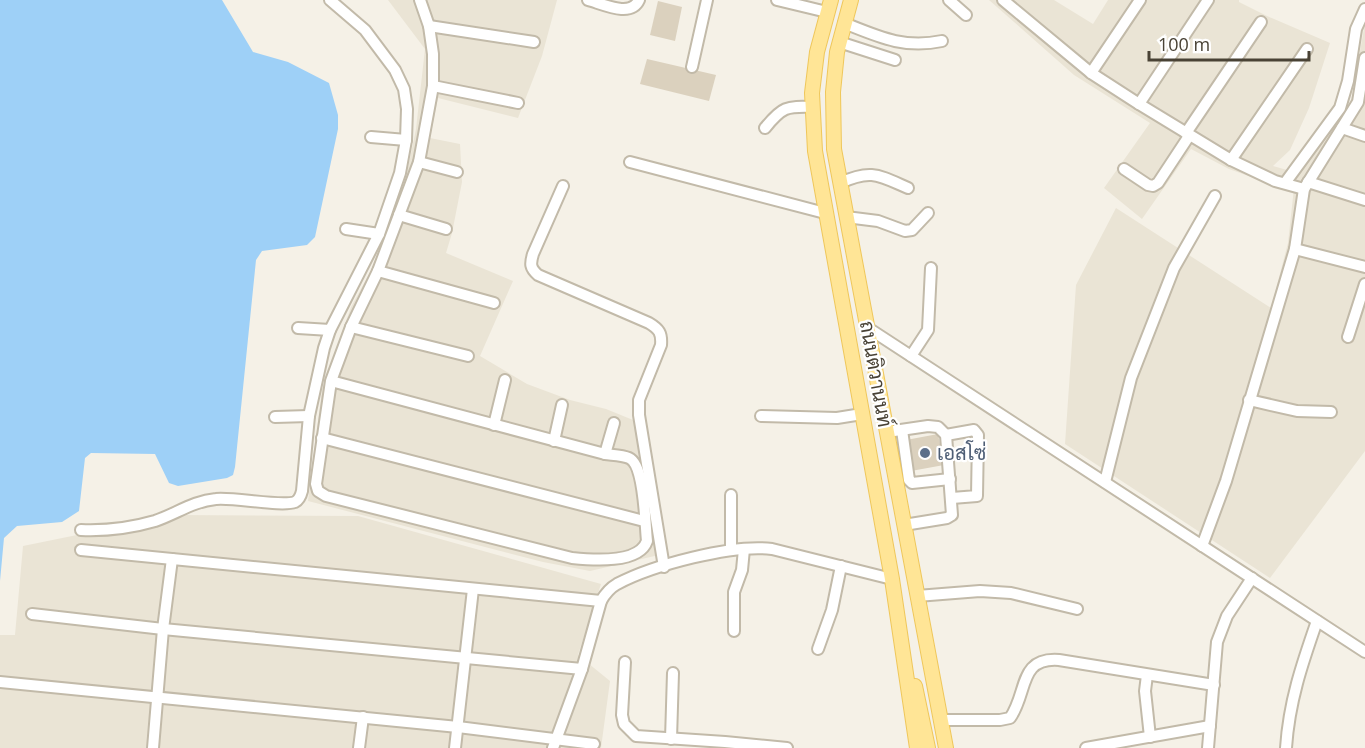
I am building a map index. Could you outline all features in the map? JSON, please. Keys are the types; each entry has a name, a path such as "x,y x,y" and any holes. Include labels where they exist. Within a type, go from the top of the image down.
{"main road":[{"name":"ถนนติวานนท์","path":"850,0 839,42 833,92 834,149 946,748"},
{"name":"ถนนติวานนท์","path":"829,6 817,52 813,107 815,151 892,579 917,748"},
{"path":"892,579 928,748"}],"street":[{"path":"81,530 104,531 155,520 195,503 218,499 295,502 299,499 302,491 309,416 324,348 330,330 379,234 400,173 406,140 407,109 404,89 395,70 365,30 330,0"},
{"path":"331,381 554,441 629,458 636,463 641,481 647,541 644,547 639,553 626,557 592,560 572,558 337,498 318,491 316,484 331,381 351,327 378,271 419,162 434,86 434,54 429,26 420,0"},
{"path":"588,0 622,9 632,9 639,0"},
{"path":"692,67 707,0"},
{"path":"777,0 829,6"},
{"path":"949,0 966,15"},
{"path":"1003,0 1091,73 1187,135 1232,160 1275,182 1306,186 1365,200"},
{"path":"1091,73 1140,0"},
{"path":"1138,104 1208,0"},
{"path":"1285,183 1340,108 1348,81 1356,29 1365,9"},
{"path":"1124,169 1148,185 1154,186 1158,183 1261,22"},
{"path":"844,23 895,42 926,44 942,41"},
{"path":"429,26 534,42"},
{"path":"839,42 895,60"},
{"path":"1232,160 1307,49"},
{"path":"1202,546 1226,481 1295,249 1306,186 1358,102 1365,58"},
{"path":"434,86 518,103"},
{"path":"765,128 780,110 789,107 813,107"},
{"path":"1342,128 1365,136"},
{"path":"371,137 406,140"},
{"path":"419,162 458,172"},
{"path":"630,162 825,213"},
{"path":"840,183 858,175 869,174 880,176 908,188"},
{"path":"563,186 533,254 530,264 532,270 538,275 649,323 658,328 662,336 662,345 639,400 639,415 664,567"},
{"path":"1105,482 1131,378 1174,268 1215,196"},
{"path":"846,217 878,221 905,231 912,230 928,213"},
{"path":"399,216 446,229"},
{"path":"346,229 379,234"},
{"path":"1295,249 1365,267"},
{"path":"910,356 928,330 931,268"},
{"path":"378,271 494,303"},
{"path":"1348,337 1365,284"},
{"path":"351,327 468,356"},
{"path":"298,328 330,330"},
{"path":"868,328 1365,652"},
{"path":"494,425 506,380"},
{"path":"1249,400 1297,411 1331,412"},
{"path":"554,441 562,405"},
{"path":"760,416 837,418 862,414"},
{"path":"275,417 309,416"},
{"path":"605,454 614,423"},
{"path":"887,432 928,426 938,427 946,435 953,511 950,516 904,525"},
{"path":"902,430 909,480 912,483 950,479"},
{"path":"946,435 974,430 978,435 977,496 952,498"},
{"path":"322,438 644,520"},
{"path":"731,495 731,550"},
{"path":"554,744 582,669 601,601 606,592 616,584 700,556 756,547 892,579"},
{"path":"734,631 734,592 742,570 744,549"},
{"path":"81,550 601,601"},
{"path":"153,748 163,629 172,559"},
{"path":"818,649 832,610 841,566"},
{"path":"1208,748 1217,642 1227,616 1252,578"},
{"path":"455,748 473,589"},
{"path":"917,596 980,591 1011,593 1077,609"},
{"path":"32,614 163,629 582,669"},
{"path":"1286,748 1296,680 1317,621"},
{"path":"941,720 1010,718 1031,666 1043,660 1059,660 1214,685"},
{"path":"625,662 622,714 624,724 636,736 787,748"},
{"path":"671,739 673,673"},
{"path":"1147,675 1145,691 1154,736 1161,748"},
{"path":"0,682 458,727 554,744 594,744"},
{"path":"359,748 363,717"},
{"path":"1086,748 1132,744 1154,736 1210,726"}],"shaded area":[{"path":"388,0 557,0 542,56 518,118 438,98 430,138 460,144 462,182 446,253 513,281 480,356 527,384 570,400 606,409 638,422 659,555 590,571 543,562 308,501 322,389 351,307 384,247 403,192 416,129 425,49"},
{"path":"989,0 1054,0 1093,24 1108,0 1239,0 1267,16 1330,43 1309,108 1290,150 1273,166 1287,170 1276,186 1229,169 1191,149 1142,219 1104,188 1150,123 1074,75"},
{"path":"1365,23 1365,451 1270,578 1065,444 1076,285 1116,208 1271,308 1288,243 1294,188 1289,186 1351,102"},
{"path":"175,515 358,516 601,584 578,655 610,681 601,748 0,748 0,635 15,635 23,546"}],"water":[{"path":"0,0 222,0 253,52 288,62 329,83 338,115 338,129 315,237 307,245 262,251 256,260 233,475 178,486 169,483 155,454 91,453 85,458 79,511 62,522 17,526 4,538 0,581"}],"building":[{"path":"658,1 682,7 675,41 650,35"},
{"path":"647,59 716,75 709,101 640,84"},
{"name":"เอสโซ่","path":"938,434 944,465 911,471 906,440"}],"place":[{"name":"เอสโซ่","path":"925,453"}]}
